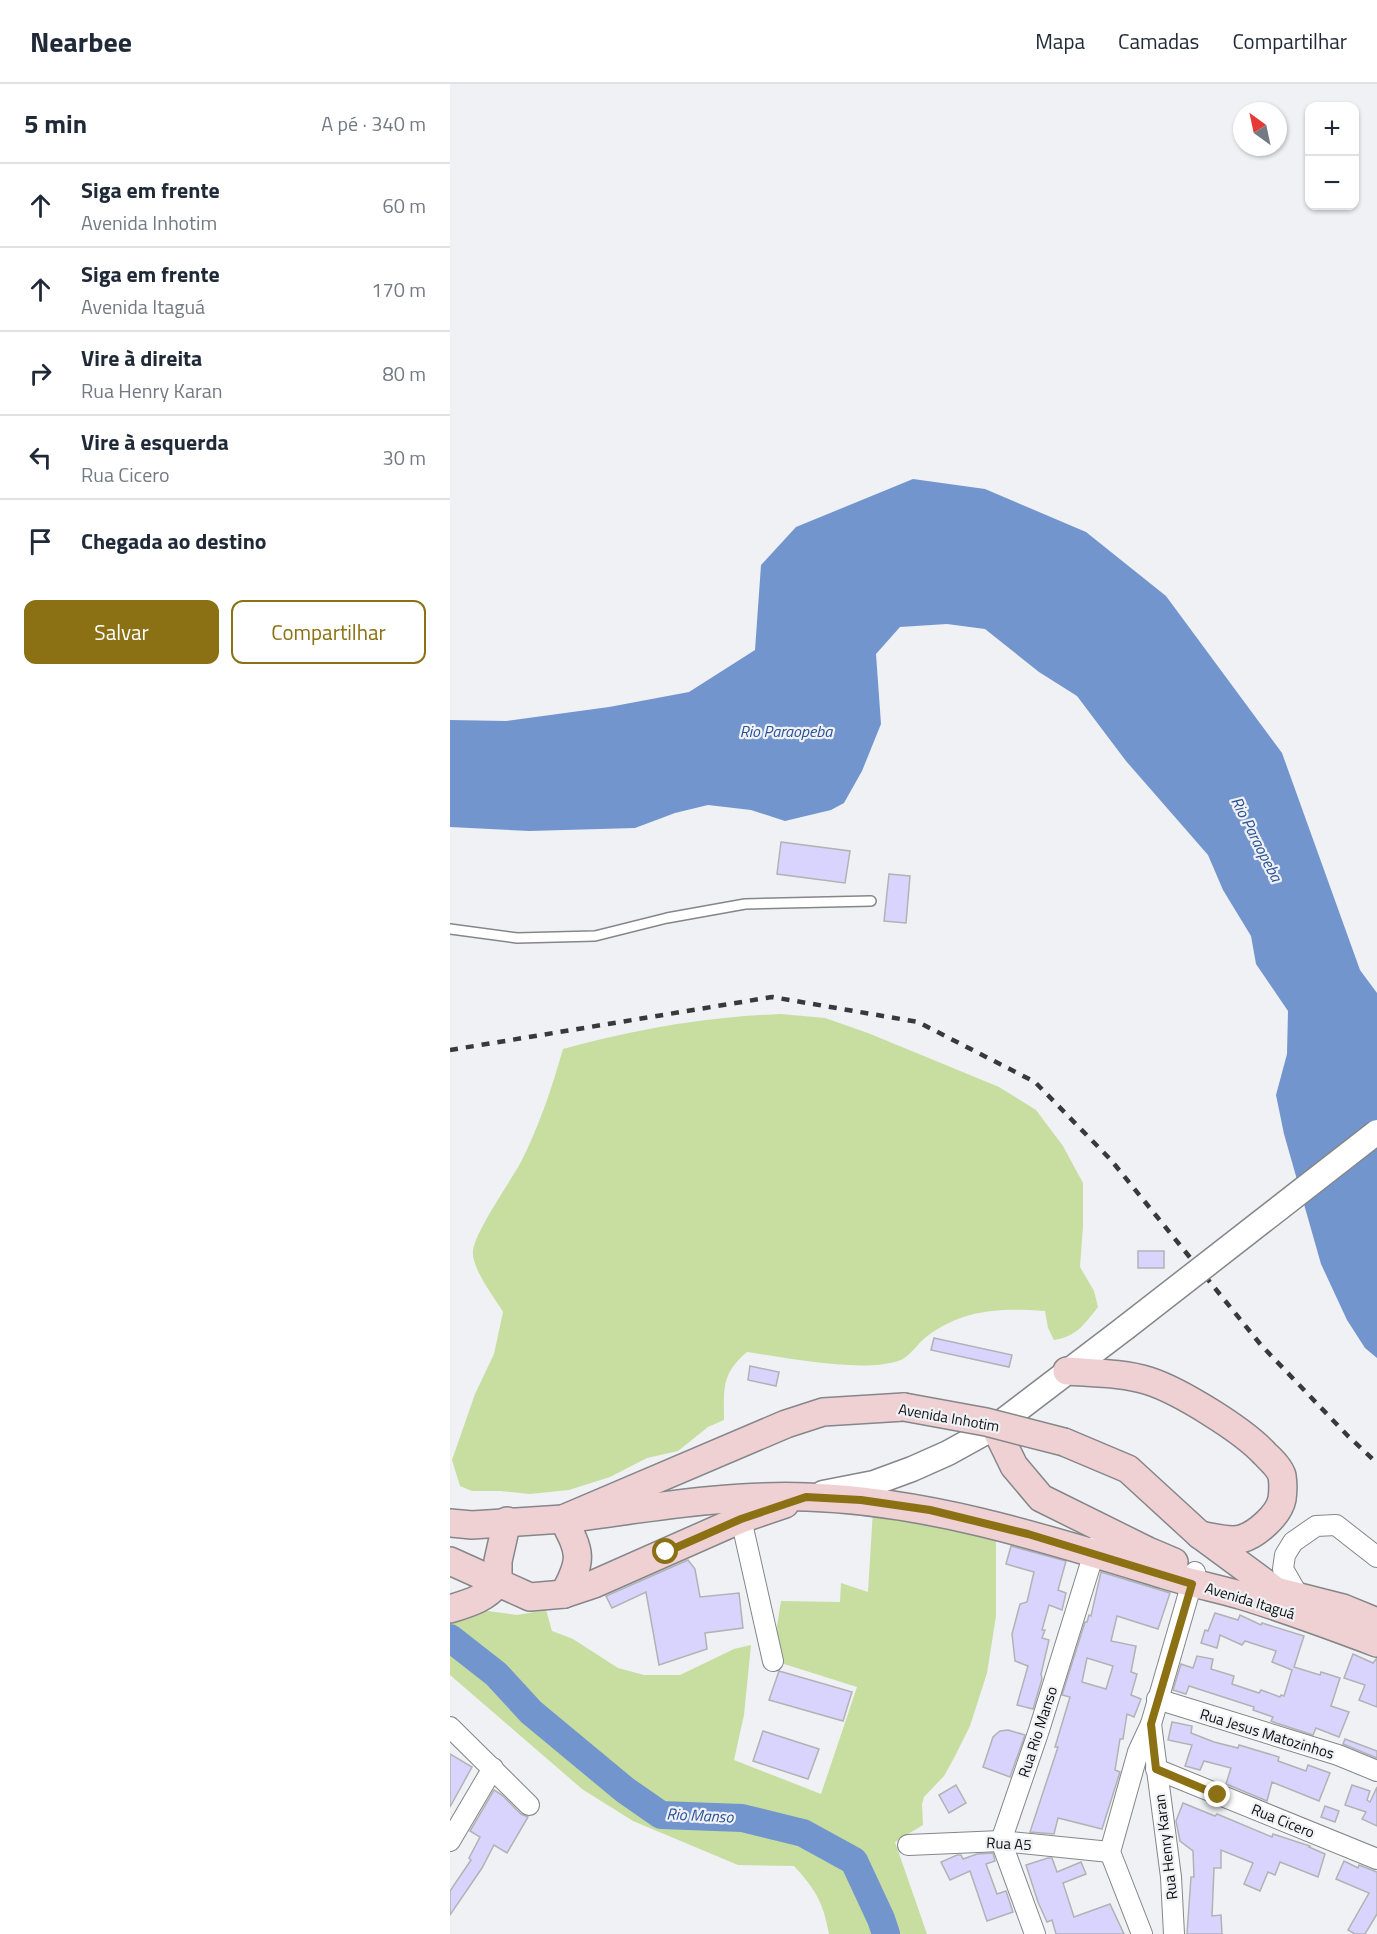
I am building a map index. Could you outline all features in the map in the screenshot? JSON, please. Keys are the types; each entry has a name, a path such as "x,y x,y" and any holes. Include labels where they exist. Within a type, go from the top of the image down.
{"main road":[{"path":"1067,1371 1148,1380 1215,1416 1253,1443 1275,1465 1281,1474 1282,1500 1275,1513 1260,1529 1238,1540 1200,1535"},
{"name":"Avenida Inhotim","path":"450,1523 472,1525 562,1519 796,1420 823,1412 904,1407 986,1422 1064,1442 1128,1469 1200,1535 1288,1594 1343,1608 1377,1622"},
{"path":"995,1427 1014,1466 1041,1498 1100,1541"},
{"name":"Avenida Itaguá","path":"562,1519 735,1497 861,1500 930,1510 1028,1534 1100,1541 1239,1595 1377,1643"},
{"path":"450,1561 530,1597 564,1594 594,1584 741,1519 806,1497"},
{"path":"1028,1534 1041,1498"},
{"path":"562,1519 573,1539 578,1557 575,1573 564,1594"},
{"path":"451,1609 478,1600 490,1593 498,1583 498,1561 507,1521"},
{"path":"1194,1577 1288,1594"}],"street":[{"path":"806,1497 874,1483 912,1470 948,1454 995,1427 1377,1132"},
{"path":"741,1519 773,1661"},
{"path":"1288,1594 1283,1569 1285,1555 1293,1542 1316,1526 1336,1525 1377,1557"},
{"name":"Rua Rio Manso","path":"1001,1841 1100,1541"},
{"name":"Rua Henry Karan","path":"1110,1852 1138,1752 1151,1724 1156,1700 1194,1577"},
{"name":"Rua Jesus Matozinhos","path":"1156,1700 1338,1755 1377,1771"},
{"name":"Rua Henry Karan","path":"1151,1724 1171,1877 1174,1934"},
{"path":"450,1727 529,1805"},
{"path":"450,1841 492,1767"},
{"name":"Rua Cicero","path":"1156,1769 1377,1859"},
{"path":"1001,1841 1035,1934"},
{"name":"Rua A5","path":"908,1845 1001,1841 1110,1852"},
{"path":"1110,1852 1142,1934"}],"lane":[{"path":"450,928 517,938 595,936 667,918 745,904 871,901"}],"green space":[{"path":"781,1014 825,1018 868,1033 999,1087 1036,1110 1063,1146 1083,1183 1080,1267 1094,1291 1098,1307 1075,1332 1054,1340 1048,1328 1045,1311 983,1312 940,1328 926,1337 902,1359 883,1364 845,1365 747,1352 728,1375 724,1391 724,1420 708,1427 678,1451 647,1458 610,1477 569,1490 530,1494 472,1491 460,1486 452,1460 475,1394 494,1354 503,1312 484,1283 473,1258 473,1251 486,1220 528,1148 545,1107 563,1049 671,1025"},
{"path":"873,1510 996,1538 996,1616 987,1673 970,1726 944,1776 924,1797 923,1825 895,1842 927,1934 829,1934 817,1897 794,1866 738,1865 633,1821 582,1789 450,1675 450,1619 481,1610 517,1615 546,1610 552,1631 573,1639 618,1668 644,1675 680,1675 734,1649 751,1645 744,1715 734,1760 821,1794 857,1687 781,1663 776,1632 781,1601 840,1602 841,1583 868,1592"}],"water":[{"name":"Rio Paraopeba","path":"913,479 985,489 1086,532 1166,596 1282,753 1360,970 1377,993 1377,1358 1365,1348 1347,1320 1321,1264 1284,1134 1276,1095 1287,1054 1288,1011 1256,964 1251,936 1223,890 1208,855 1126,761 1077,696 1039,672 985,629 947,624 900,627 876,654 881,724 862,771 844,803 831,810 785,821 751,810 708,805 675,813 635,828 529,831 450,827 450,720 506,721 609,707 689,692 755,650 761,565 796,527"}],"building":[{"path":"781,842 850,851 845,883 777,874"},
{"path":"889,874 910,876 906,923 884,921"},
{"path":"1138,1251 1164,1251 1164,1268 1138,1268"},
{"path":"934,1338 1012,1355 1009,1367 931,1350"},
{"path":"750,1366 779,1372 776,1386 748,1380"},
{"path":"1011,1546 1066,1561 1058,1590 1066,1593 1062,1610 1049,1605 1042,1630 1045,1630 1042,1638 1049,1640 1041,1674 1042,1679 1033,1709 1017,1705 1028,1666 1015,1661 1012,1634 1020,1604 1027,1602 1034,1572 1006,1564"},
{"path":"688,1560 695,1569 700,1597 739,1593 743,1628 705,1633 707,1649 659,1665 646,1592 612,1608 606,1596"},
{"path":"1101,1572 1170,1593 1158,1629 1117,1616 1111,1641 1136,1646 1131,1672 1137,1674 1131,1695 1141,1699 1134,1717 1127,1714 1115,1770 1120,1772 1102,1829 1058,1818 1054,1834 1030,1832 1058,1747 1055,1747 1070,1697 1062,1695 1085,1622 1089,1615 1091,1616","holes":["1087,1658 1113,1666 1106,1689 1082,1682"]},
{"path":"1215,1613 1238,1620 1240,1615 1261,1625 1262,1623 1304,1636 1294,1667 1340,1678 1331,1706 1349,1712 1339,1737 1316,1728 1313,1735 1276,1723 1271,1721 1273,1717 1253,1710 1254,1707 1189,1686 1186,1694 1173,1690 1181,1664 1193,1668 1197,1656 1213,1659 1211,1669 1234,1676 1232,1684 1259,1693 1261,1690 1280,1697 1284,1696 1292,1670 1272,1662 1276,1651 1245,1641 1242,1645 1220,1635 1217,1648 1201,1643 1205,1630 1208,1631"},
{"path":"1353,1654 1373,1663 1377,1658 1377,1707 1359,1700 1365,1685 1344,1678"},
{"path":"779,1671 852,1692 843,1721 769,1700"},
{"path":"1172,1722 1192,1726 1191,1733 1214,1742 1238,1748 1239,1745 1279,1757 1278,1761 1306,1771 1308,1765 1330,1773 1319,1801 1272,1782 1267,1801 1226,1784 1231,1768 1204,1761 1200,1770 1185,1766 1192,1745 1168,1740"},
{"path":"1008,1730 1025,1735 1010,1777 983,1767 993,1737 1000,1731"},
{"path":"763,1731 819,1749 808,1779 753,1761"},
{"path":"1345,1739 1377,1751 1377,1758 1343,1744"},
{"path":"450,1754 472,1767 450,1807"},
{"path":"956,1785 966,1803 949,1813 939,1795"},
{"path":"1352,1785 1370,1791 1367,1800 1370,1802 1377,1787 1377,1826 1362,1819 1366,1812 1345,1805"},
{"path":"494,1790 521,1814 528,1817 507,1853 494,1845 482,1868 450,1915 450,1891 471,1860 469,1858 480,1837 470,1831"},
{"path":"1183,1803 1215,1816 1217,1814 1272,1837 1273,1834 1310,1846 1325,1854 1318,1877 1280,1862 1275,1875 1268,1872 1260,1891 1244,1884 1253,1863 1221,1850 1221,1868 1214,1868 1212,1916 1221,1915 1222,1934 1187,1934 1191,1877 1194,1877 1193,1851 1180,1841 1176,1821"},
{"path":"1325,1806 1339,1811 1335,1822 1321,1817"},
{"path":"993,1853 995,1861 986,1864 997,1894 1006,1891 1013,1912 987,1921 970,1871 950,1880 941,1862 957,1855 961,1855 963,1859 977,1854"},
{"path":"1052,1858 1057,1872 1081,1862 1086,1874 1063,1883 1074,1917 1110,1904 1124,1934 1056,1934 1052,1920 1047,1922 1038,1902 1026,1865"},
{"path":"1344,1861 1358,1868 1359,1865 1377,1872 1377,1914 1365,1934 1355,1934 1348,1930 1369,1893 1336,1879"}],"waterway":[{"name":"Rio Manso","path":"450,1638 496,1674 531,1712 625,1790 661,1815 742,1818 803,1833 854,1861 886,1934"}],"railway":[{"path":"450,1050 772,997 918,1022 1035,1082 1111,1160 1261,1345 1377,1463"}],"route":[{"path":"666,1552 741,1519 806,1497 861,1500 930,1510 1028,1534 1192,1584 1156,1700 1151,1724 1156,1769 1218,1795"}]}
